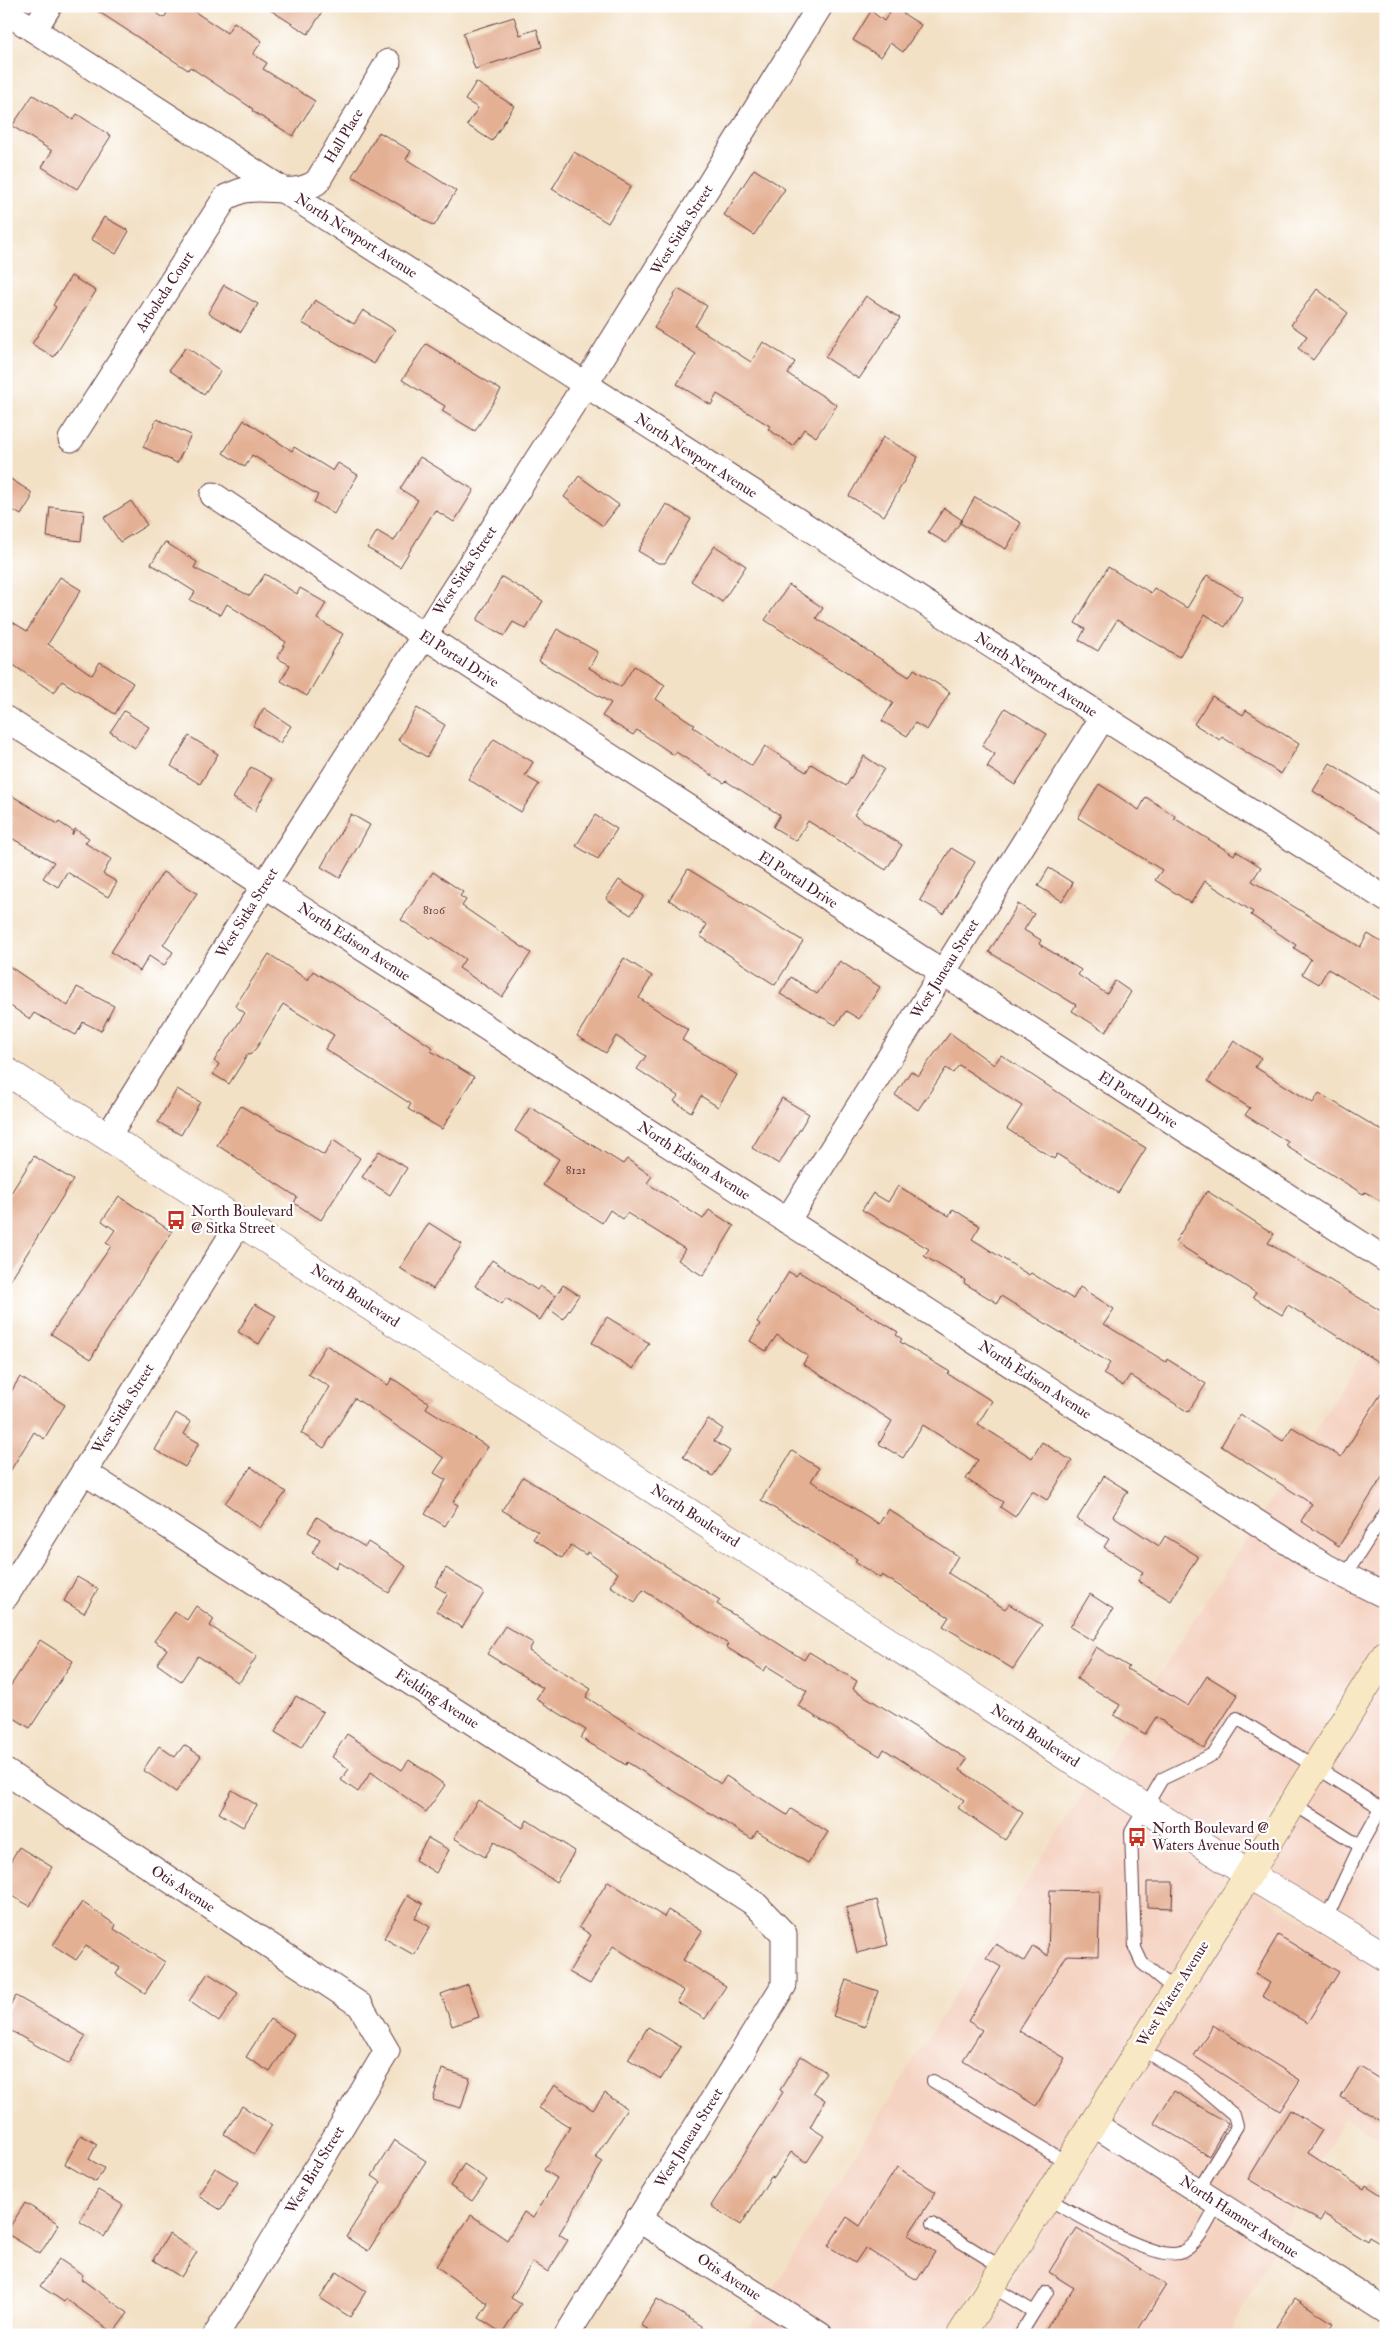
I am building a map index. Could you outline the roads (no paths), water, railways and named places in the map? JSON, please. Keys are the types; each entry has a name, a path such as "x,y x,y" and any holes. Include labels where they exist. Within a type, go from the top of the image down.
{"main road":[{"name":"West Waters Avenue","path":"961,2335 1386,1654"}],"street":[{"path":"34,30 49,6"},
{"name":"West Sitka Street","path":"108,1136 265,884 585,385 820,6"},
{"name":"North Newport Avenue","path":"6,12 1386,899"},
{"name":"Hall Place","path":"287,191 306,189 317,182 388,62"},
{"name":"Arboleda Court","path":"71,439 226,197 245,190 287,191"},
{"name":"El Portal Drive","path":"213,496 423,636 1386,1260"},
{"name":"West Juneau Street","path":"787,1222 1103,717"},
{"name":"North Edison Avenue","path":"6,719 1323,1566 1386,1596"},
{"name":"North Boulevard","path":"8,1076 108,1136 1248,1874 1386,1957"},
{"name":"West Sitka Street","path":"6,1596 240,1222"},
{"name":"Fielding Avenue","path":"84,1472 755,1904 784,1934"},
{"name":"Otis Avenue","path":"6,1772 360,2006"},
{"name":"West Juneau Street","path":"567,2335 784,1985 784,1934"},
{"name":"West Bird Street","path":"216,2335 387,2051 360,2006"},
{"name":"North Hamner Avenue","path":"1092,2123 1386,2311"},
{"name":"Otis Avenue","path":"638,2219 820,2335"}],"lane":[{"path":"1344,1576 1386,1512"},
{"path":"1175,1990 1142,1963 1135,1948 1131,1832 1144,1806 1162,1779 1214,1754 1237,1718 1382,1808 1360,1846 1325,1921"},
{"path":"1292,1804 1360,1846"},
{"path":"1139,2048 1193,2080 1234,2116 1237,2126 1198,2190"},
{"path":"933,2081 1068,2163"},
{"path":"1046,2198 1138,2246 1164,2254 1177,2254 1194,2242 1218,2204"},
{"path":"932,2224 997,2277 1034,2312"},
{"path":"1020,2335 1047,2292"}],"place":[{"name":"North Boulevard @ Sitka Street","path":"176,1220"},
{"name":"North Boulevard @ Waters Avenue South","path":"1137,1837"}]}
